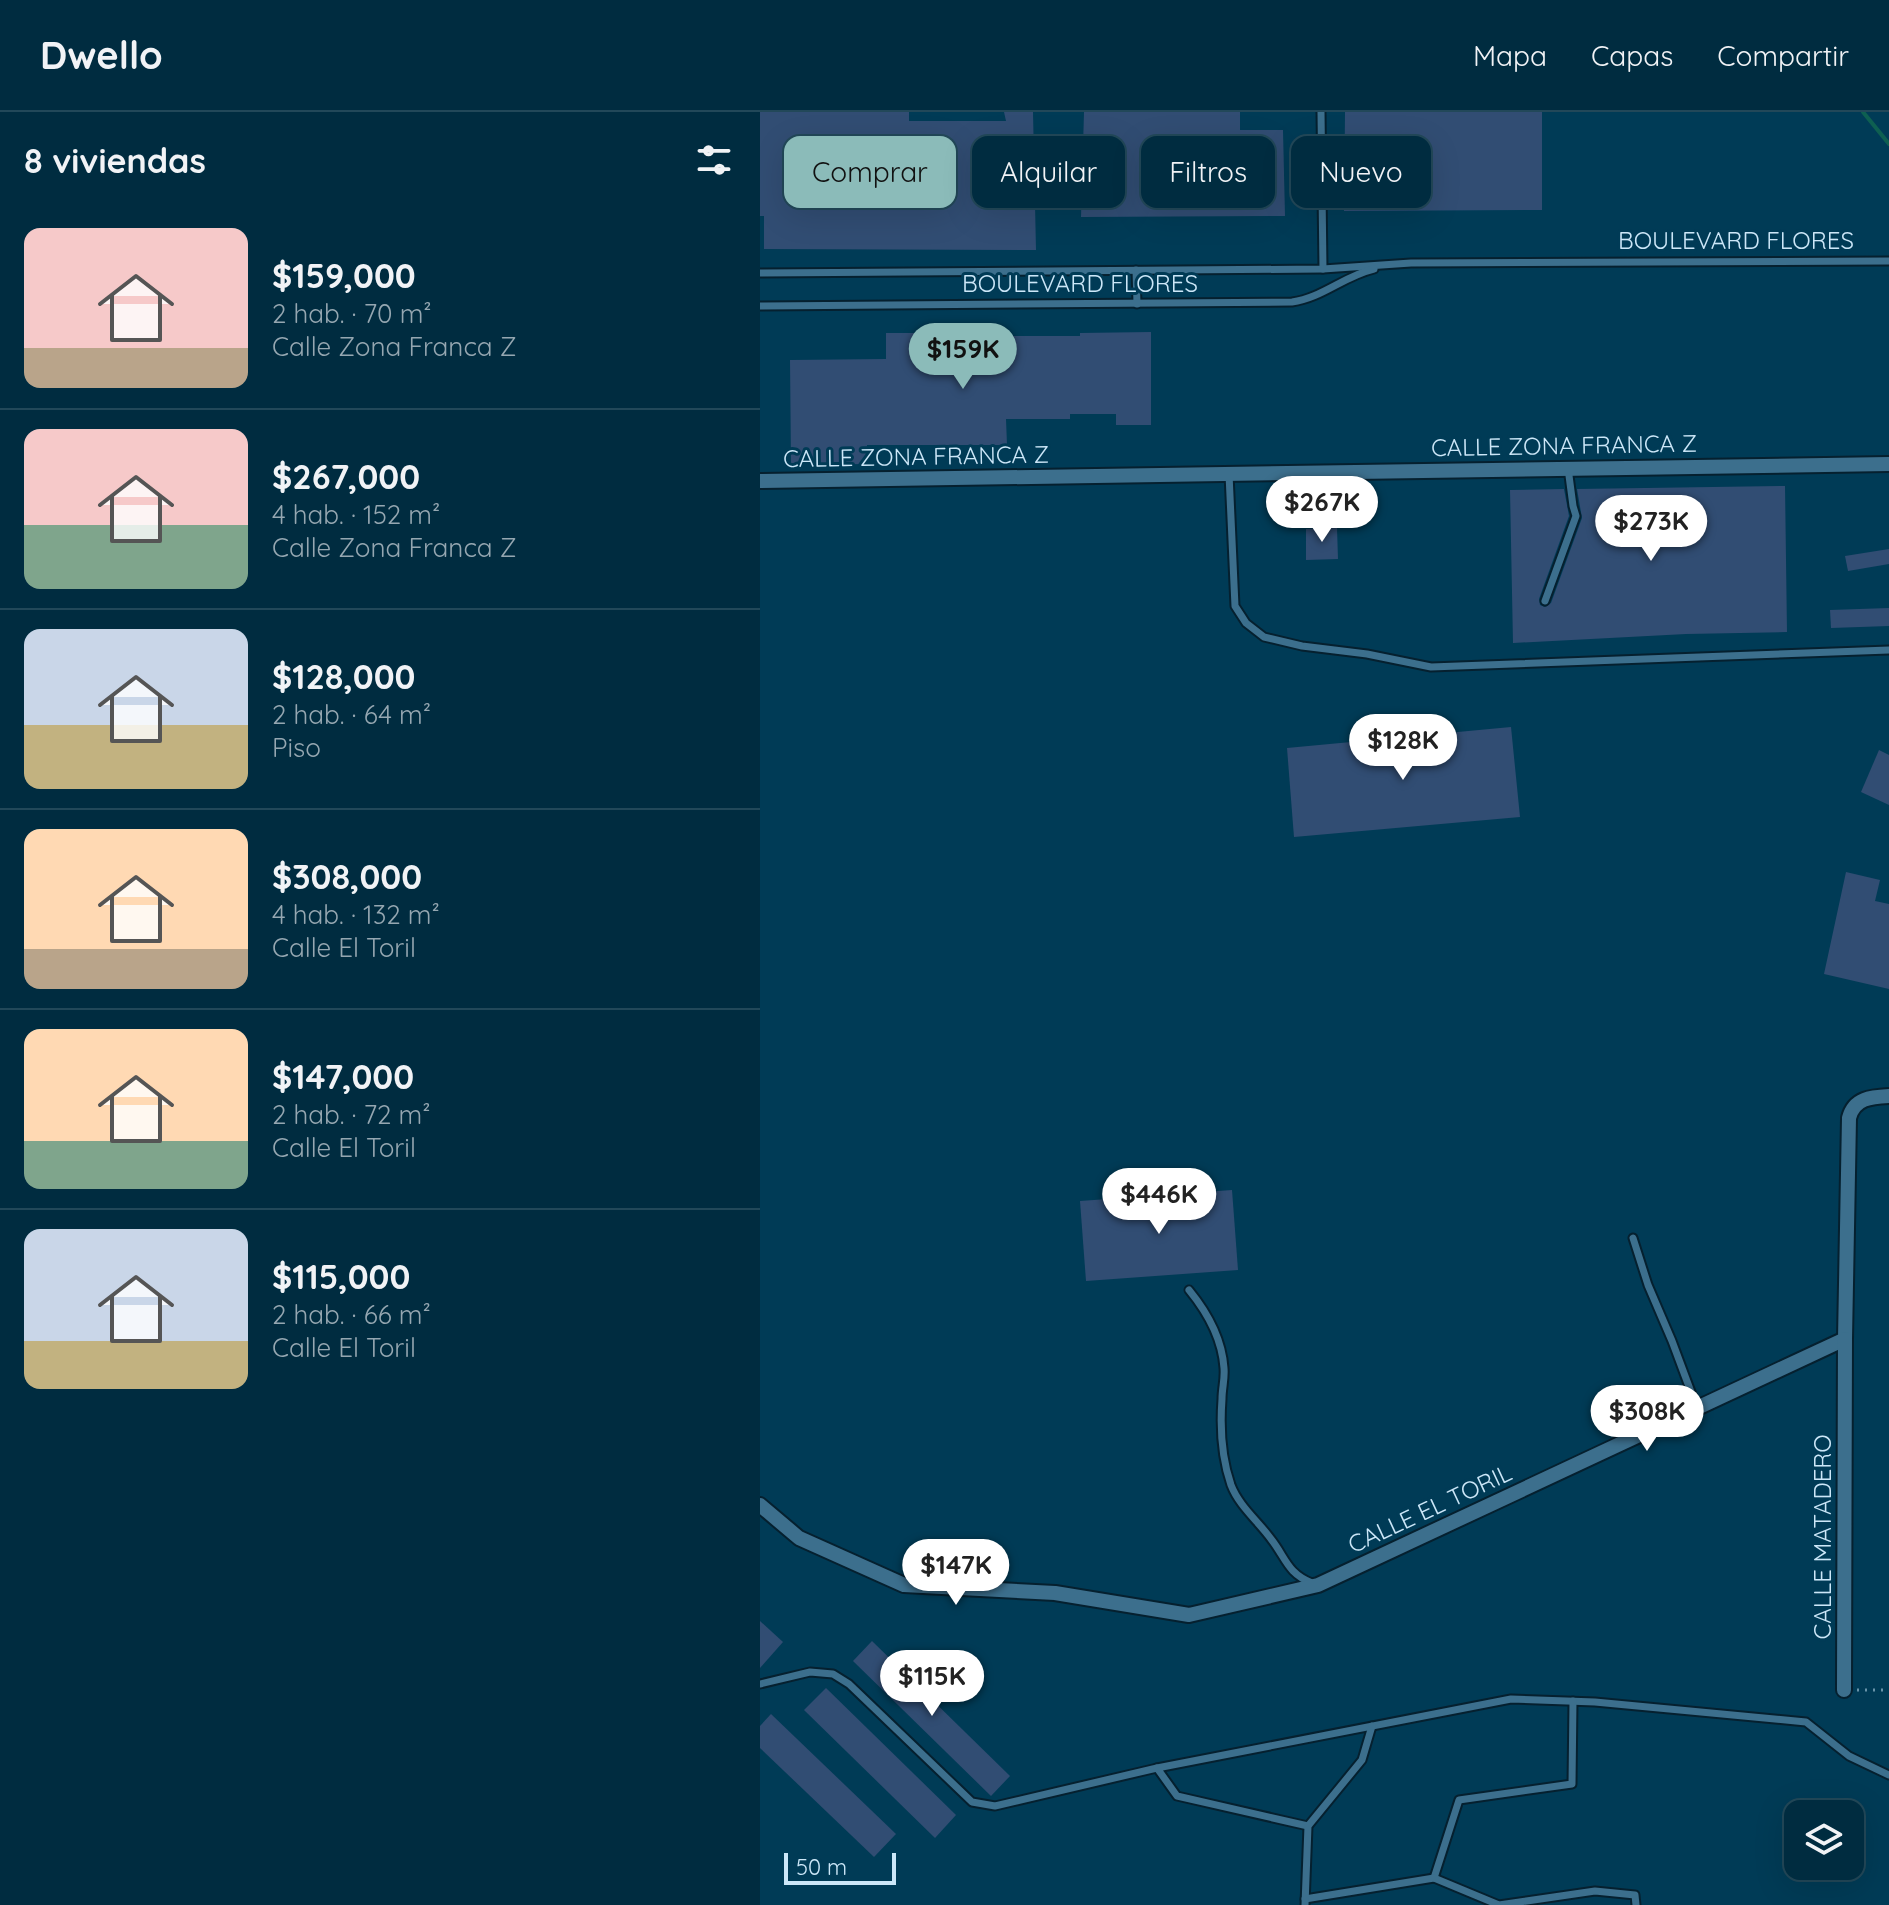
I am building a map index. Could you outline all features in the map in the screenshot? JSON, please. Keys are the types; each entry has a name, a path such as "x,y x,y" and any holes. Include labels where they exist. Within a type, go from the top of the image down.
{"street":[{"name":"CALLE ZONA FRANCA Z","path":"760,481 1889,464"},
{"path":"1845,1339 1849,1118 1851,1109 1860,1101 1889,1096"},
{"name":"CALLE EL TORIL","path":"760,1505 799,1538 904,1585 1055,1593 1189,1615 1318,1585 1845,1339"},
{"name":"CALLE MATADERO","path":"1844,1690 1845,1339"}],"lane":[{"path":"1321,112 1323,269"},
{"name":"BOULEVARD FLORES","path":"760,273 1323,269 1411,263 1889,261"},
{"name":"BOULEVARD FLORES","path":"760,306 1302,301 1350,276 1392,264"},
{"path":"1136,270 1137,304"},
{"path":"1545,601 1576,516 1568,468"},
{"path":"1229,474 1235,606 1246,623 1264,637 1431,667 1889,650"},
{"path":"1633,1238 1648,1285 1697,1408"},
{"path":"1189,1290 1201,1304 1221,1349 1224,1367 1222,1426 1230,1483 1239,1502 1275,1543 1289,1567 1299,1578 1318,1585"},
{"path":"760,1684 810,1672 833,1674 849,1684 972,1802 995,1806 1157,1768 1511,1699 1573,1701 1806,1722 1849,1756 1889,1775"},
{"path":"1434,1878 1459,1800 1572,1784 1573,1701"},
{"path":"1372,1726 1362,1760 1308,1826 1305,1902 1434,1878 1499,1905 1595,1891 1635,1895 1636,1905"},
{"path":"1157,1768 1177,1796 1308,1826"}],"path":[{"path":"1844,1690 1889,1690"}],"building":[{"path":"760,112 909,112 909,121 1006,121 1004,112 1033,112 1034,136 972,136 972,208 1035,208 1036,250 764,249 764,216 760,216"},
{"path":"1084,112 1240,112 1240,130 1283,130 1285,216 1081,217 1081,208 1125,208 1125,136 1083,136"},
{"path":"1345,112 1542,112 1542,210 1344,211 1344,208 1431,208 1431,136 1345,136"},
{"path":"1151,332 1151,425 1116,425 1116,414 1070,414 1070,419 1006,419 1007,445 867,445 867,464 791,465 790,360 886,359 886,333 1080,336 1080,333"},
{"path":"1785,486 1787,632 1513,643 1510,490 1564,489 1569,516 1539,599 1540,605 1545,607 1551,603 1582,518 1577,489"},
{"path":"1337,528 1338,559 1306,560 1306,529"},
{"path":"1889,549 1889,564 1848,571 1845,556"},
{"path":"1889,608 1889,626 1831,628 1830,610"},
{"path":"1511,727 1520,817 1294,837 1287,748"},
{"path":"1879,750 1889,755 1889,805 1861,792"},
{"path":"1846,872 1880,880 1875,901 1889,904 1889,989 1824,974"},
{"path":"1232,1190 1238,1270 1086,1281 1080,1201"},
{"path":"760,1621 783,1642 760,1668"},
{"path":"872,1641 1010,1776 991,1796 853,1661"},
{"path":"826,1688 956,1815 935,1838 804,1710"},
{"path":"771,1714 896,1834 874,1857 760,1748 760,1726"}],"waterway":[{"path":"1863,112 1889,144"}]}
